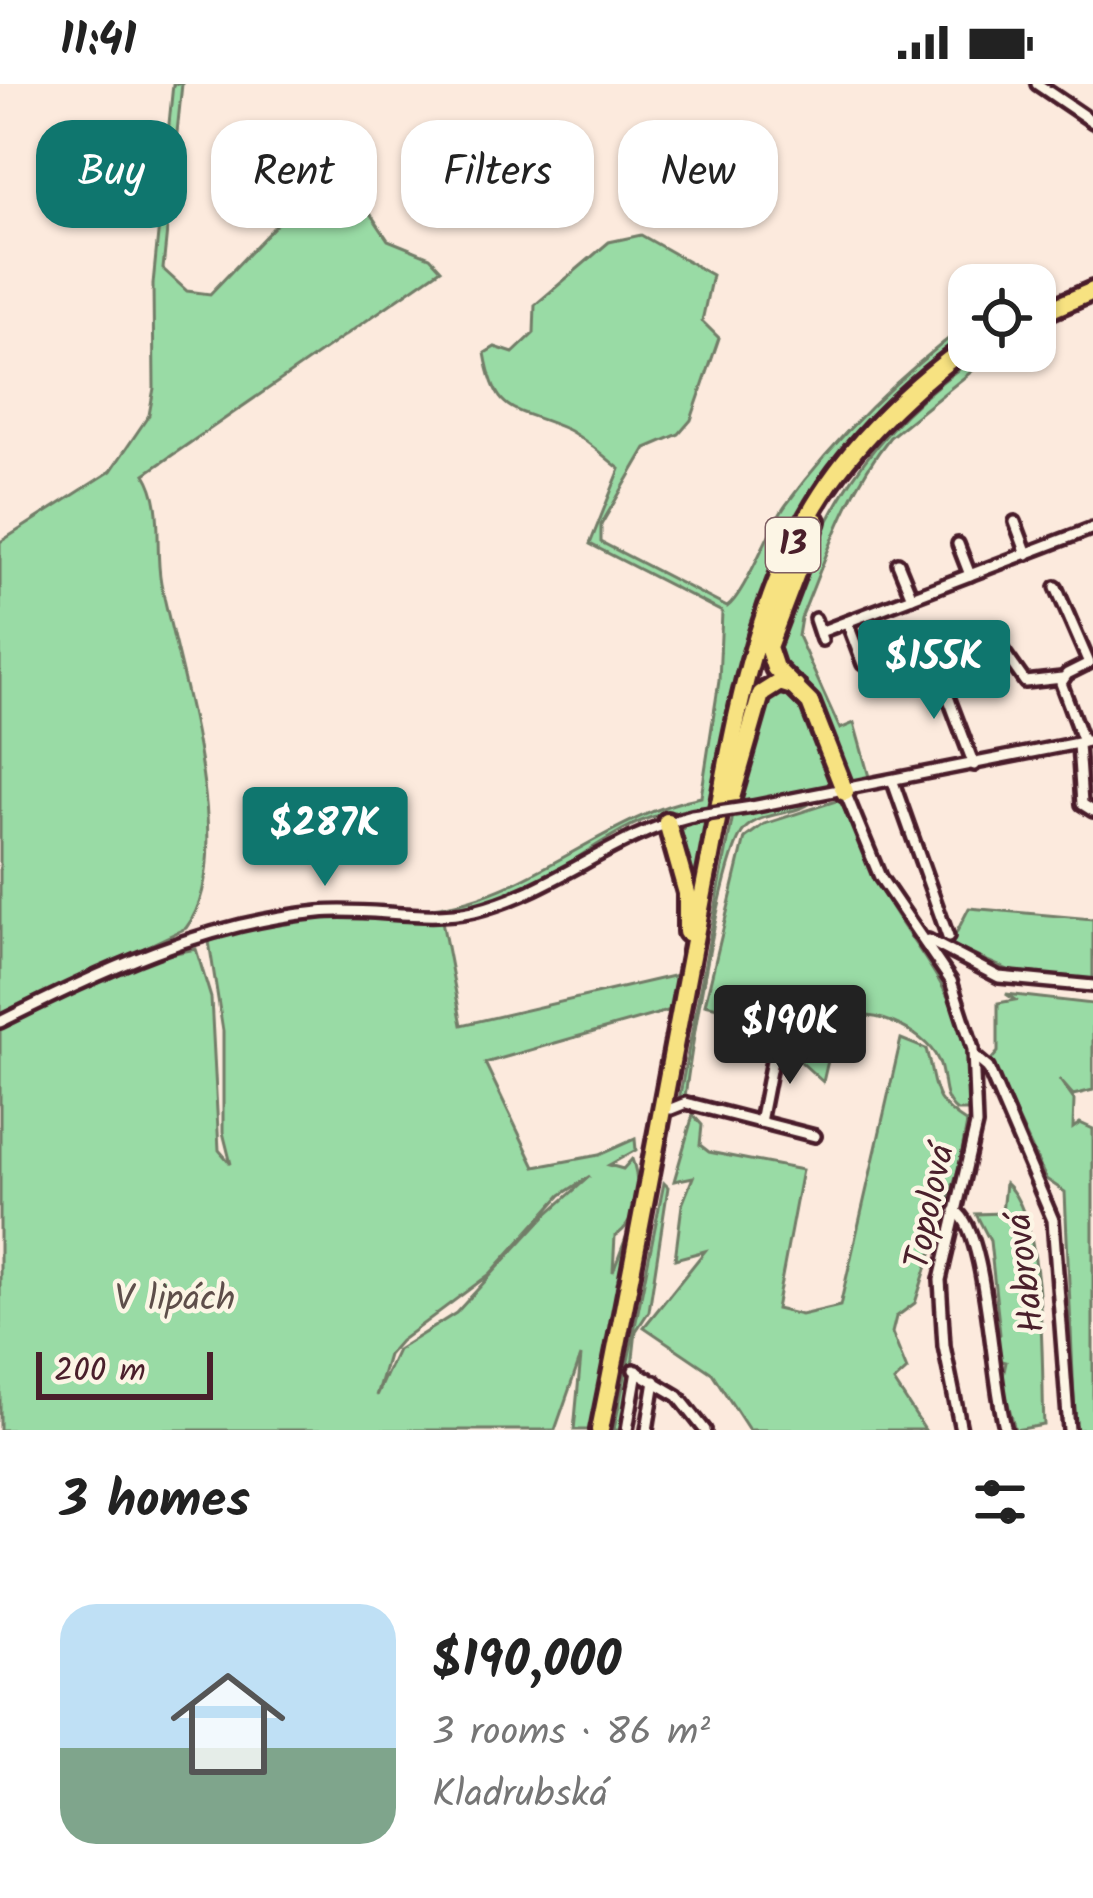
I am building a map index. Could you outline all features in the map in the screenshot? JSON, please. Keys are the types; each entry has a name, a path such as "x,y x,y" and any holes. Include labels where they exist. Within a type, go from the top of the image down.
{"highway":[{"path":"1056,297 1093,282"},
{"path":"1056,307 1093,291"},
{"name":"13","path":"600,1430 750,657 774,585 808,517 846,460 896,404 948,362"},
{"name":"13","path":"610,1430 679,1106 730,798 765,635 816,521 886,427 951,372"},
{"path":"816,521 768,646 775,668 800,688 845,792"},
{"path":"730,798 761,694 780,682 800,688"},
{"path":"668,822 688,916 681,1000"}],"street":[{"path":"1036,84 1093,122"},
{"path":"1015,522 1027,554"},
{"path":"814,619 821,636 1093,528"},
{"path":"958,544 970,575"},
{"path":"898,563 912,597"},
{"path":"906,676 999,645 1025,682 1063,677 1089,663 1056,587"},
{"path":"848,622 863,664"},
{"path":"936,665 974,765"},
{"path":"1063,677 1084,742 1082,804 1093,811"},
{"path":"0,1022 198,934 325,911 473,911 692,815 845,792 1084,742"},
{"path":"892,782 948,937"},
{"name":"Topolová","path":"845,792 880,877 951,981 975,1058 976,1125 955,1210 939,1309 961,1430"},
{"path":"922,936 999,977 1093,986"},
{"path":"951,981 970,964"},
{"path":"760,1122 775,1045"},
{"name":"Habrová","path":"975,1058 988,1068 1049,1201 1070,1430"},
{"path":"679,1106 815,1136"},
{"path":"955,1210 976,1237 989,1355 1006,1430"},
{"path":"627,1430 635,1371 655,1381 693,1413 705,1430"},
{"path":"647,1430 655,1381"},
{"path":"692,1430 693,1413"}],"green space":[{"path":"173,84 182,84 178,120 169,120"},
{"path":"377,224 388,240 430,257 441,269 145,474 155,499 161,583 200,759 208,855 201,896 186,928 0,1016 0,542 111,471 149,415 154,388 153,284 159,228 167,228 163,269 187,291 210,294 273,228 377,228"},
{"path":"641,235 712,275 702,321 719,338 691,420 679,434 646,448 601,525 601,542 727,607 786,505 826,455 948,340 948,354 902,394 840,461 789,537 747,641 713,807 649,818 511,897 452,912 420,909 494,892 630,822 701,797 719,681 722,612 590,544 620,469 573,433 510,407 495,389 485,353 495,347 513,353 534,333 535,305 609,242"},
{"path":"956,372 971,372 890,437 875,458 839,524 801,618 798,636 840,729 854,723 871,784 851,784 808,687 782,668 773,645 811,554 852,480 906,414"},
{"path":"774,685 802,700 833,785 827,791 735,804 759,703"},
{"path":"839,800 873,876 953,1009 969,1070 971,1111 957,1111 951,1105 931,1049 892,1022 860,1016 836,1026 823,1082 778,1041 722,1026 727,1009 705,1004 745,838 764,824"},
{"path":"812,802 751,824 735,848 708,957 685,1097 679,1100 733,815"},
{"path":"712,818 694,914 677,836 688,822"},
{"path":"969,908 1093,919 1093,980 1015,973 950,945"},
{"name":"V lipách","path":"320,914 442,921 462,1025 677,975 671,1010 485,1063 535,1167 599,1155 635,1139 636,1150 609,1165 623,1169 632,1159 637,1188 629,1221 615,1236 613,1272 627,1235 591,1430 574,1430 581,1356 555,1430 0,1430 0,1026 154,957 196,949 211,998 219,1150 231,1164 223,1132 223,1031 208,935","holes":["590,1176 544,1217 456,1313 397,1350 376,1396 388,1355 400,1341 490,1274 561,1195"]},
{"path":"1006,994 1093,1004 1093,1090 1073,1095 1059,1079 1074,1100 1073,1128 1080,1123 1093,1129 1093,1430 1077,1430 1075,1421 1065,1192 1046,1179 991,1060 998,1052 998,1003 1015,1000"},
{"path":"901,1039 926,1049 940,1100 967,1123 959,1167 915,1303 896,1317 892,1333 907,1370 894,1382 925,1430 749,1430 712,1373 644,1327 705,1251 675,1259 682,1205 693,1177 674,1181 693,1115 702,1125 700,1145 709,1152 802,1170 776,1309 801,1315 840,1306"},
{"path":"664,1183 668,1187 649,1311 636,1331 625,1430 614,1430"},
{"path":"1005,1183 1019,1202 1029,1229 1042,1336 1044,1425 1015,1430 1002,1381 1006,1362 999,1360 995,1338 1000,1334 990,1241 976,1214 1002,1213"}]}
